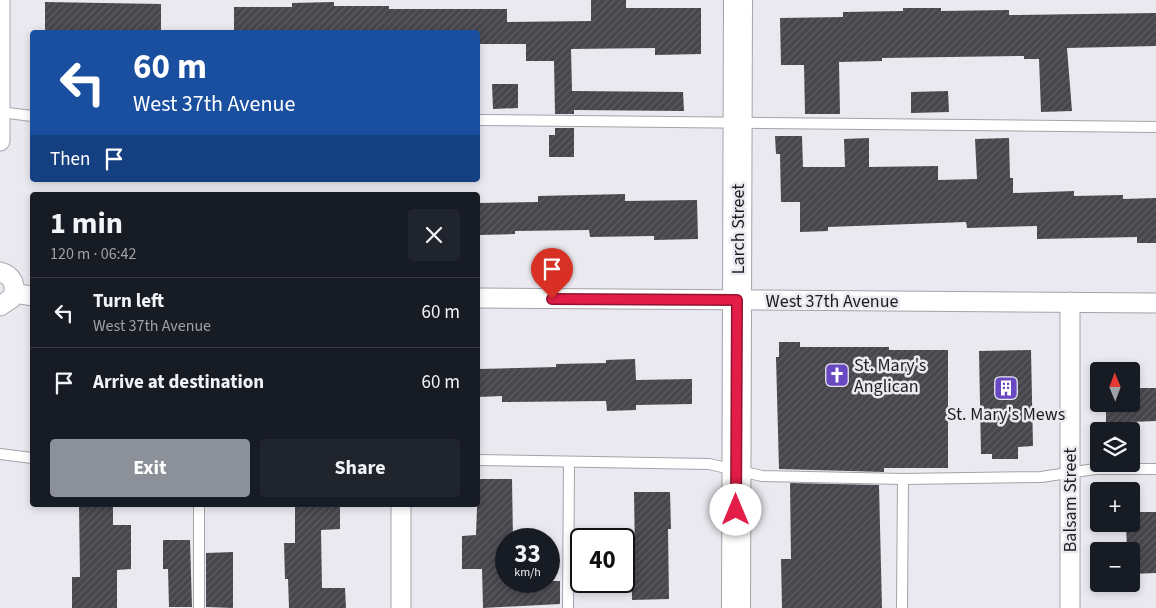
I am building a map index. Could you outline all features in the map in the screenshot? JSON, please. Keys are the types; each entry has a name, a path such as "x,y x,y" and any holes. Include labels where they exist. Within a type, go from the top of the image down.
{"street":[{"path":"0,0 0,141"},
{"name":"Larch Street","path":"736,608 738,0"},
{"path":"0,272 12,278 23,294 0,306"},
{"name":"West 37th Avenue","path":"480,298 1156,303"},
{"name":"Balsam Street","path":"1070,302 1070,608"},
{"path":"401,507 401,608"}],"lane":[{"path":"0,112 30,116"},
{"path":"480,120 1156,127"},
{"path":"0,454 30,458"},
{"path":"480,460 709,464 762,476 903,479 1041,477 1095,469 1156,469"},
{"path":"568,608 569,462"},
{"path":"902,608 903,479"},
{"path":"199,507 199,608"}],"building":[{"path":"591,0 626,0 626,8 701,8 701,54 655,55 655,48 571,49 572,91 683,92 684,111 574,110 574,114 555,114 554,61 526,61 526,44 480,44 480,30 234,30 234,7 292,7 292,3 334,2 334,6 389,6 389,9 507,9 507,22 591,21"},
{"path":"45,2 161,4 161,30 45,30"},
{"path":"903,8 941,8 941,11 1009,10 1009,15 1156,13 1156,46 1067,48 1072,111 1041,112 1039,59 1024,59 1024,56 882,58 882,61 839,62 840,114 805,114 804,65 781,65 780,18 843,17 843,12 903,11"},
{"path":"492,84 518,84 518,108 493,109"},
{"path":"948,91 949,112 911,113 911,92"},
{"path":"555,128 574,128 574,157 549,157 549,135 555,135"},
{"path":"775,136 802,136 803,167 845,167 844,139 869,138 869,167 938,166 938,180 977,179 975,139 1009,138 1010,178 1013,178 1013,193 1074,191 1074,196 1123,195 1123,199 1156,198 1156,243 1137,243 1137,237 1037,239 1037,226 967,228 966,222 828,227 828,231 800,232 800,202 781,202 780,154 776,154"},
{"path":"625,194 625,201 697,200 698,239 654,240 654,236 590,237 589,230 515,231 515,234 480,235 480,203 538,202 538,196"},
{"path":"779,342 800,342 800,347 889,347 889,350 948,350 948,468 884,468 884,472 779,469 776,357 779,357"},
{"name":"St. Mary's Mews","path":"1031,350 1033,446 1018,447 1018,459 992,459 992,454 981,454 979,351"},
{"path":"635,359 636,380 692,379 692,404 636,405 636,410 607,411 606,401 502,402 502,396 480,397 480,369 556,367 556,364 606,363 606,360"},
{"path":"1140,388 1156,388 1156,421 1106,422 1106,412 1140,412"},
{"path":"480,479 512,479 513,528 495,528 495,593 560,593 560,604 483,608 482,569 462,569 462,536 476,535 477,507 480,507"},
{"path":"790,483 879,485 882,608 782,608 781,559 791,559"},
{"path":"634,492 670,492 671,529 668,529 669,599 632,600 632,593 635,593"},
{"path":"79,507 113,507 113,525 131,525 131,569 117,570 117,608 72,608 72,577 80,577"},
{"path":"295,507 340,507 340,529 321,530 322,588 345,588 346,608 289,608 288,579 285,579 284,543 295,543"},
{"path":"1140,512 1156,512 1156,573 1140,574 1140,542 1127,542 1126,532 1140,532"},
{"path":"163,540 190,540 192,607 169,607 168,569 163,569"},
{"path":"233,552 233,608 206,607 206,553"}],"place":[{"name":"St. Mary's Anglican","path":"837,375"},
{"name":"St. Mary's Mews","path":"1006,388"}],"route":[{"path":"552,299 737,300 736,510"}]}
